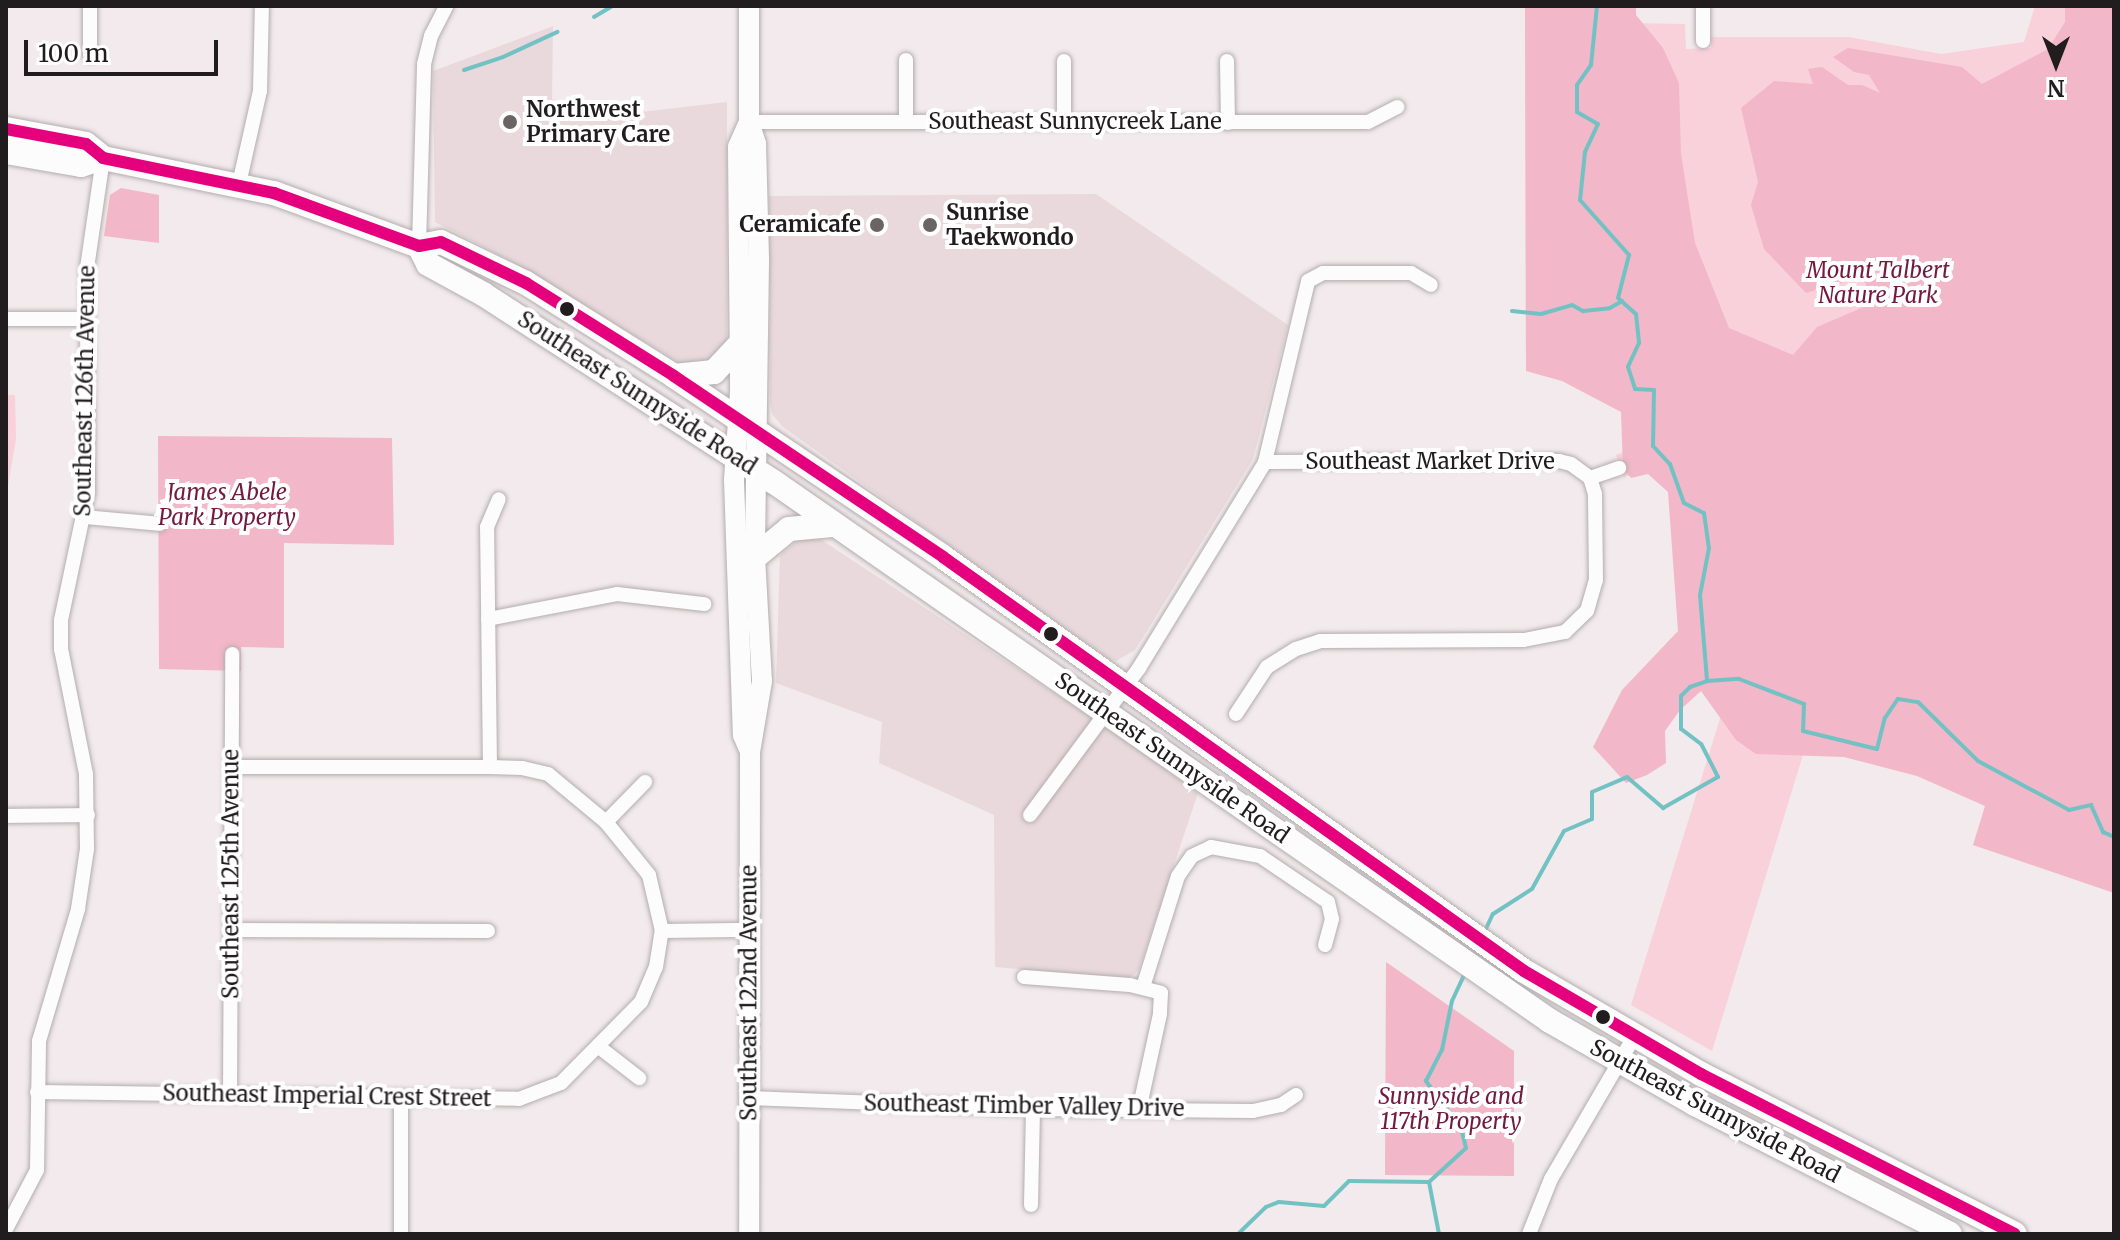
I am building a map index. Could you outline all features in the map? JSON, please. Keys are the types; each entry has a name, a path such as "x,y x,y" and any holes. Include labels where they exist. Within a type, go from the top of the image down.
{"main road":[{"name":"Southeast 122nd Avenue","path":"749,6 749,122 756,144 759,260 735,585 743,735 750,752"},
{"name":"Southeast 122nd Avenue","path":"747,426 740,344 738,147 749,122"},
{"name":"Southeast Sunnyside Road","path":"6,129 86,144 103,158"},
{"name":"Southeast Sunnyside Road","path":"6,152 81,165 103,158 239,184 331,211 419,246 441,242 526,283 674,376 943,557 1524,971 1634,1037 2015,1234"},
{"path":"740,202 749,211 751,250 759,260"},
{"name":"Southeast Sunnyside Road","path":"419,246 428,264 483,294 746,464 1107,711 1509,993 1620,1062 1950,1234"},
{"path":"483,294 526,283"},
{"path":"674,376 714,372 740,344"},
{"name":"Southeast 122nd Avenue","path":"746,464 762,681 750,752 749,1234"},
{"path":"755,557 789,529 832,525"}],"street":[{"path":"90,6 90,55"},
{"path":"239,184 260,91 262,6"},
{"path":"419,246 424,64 431,36 446,6"},
{"path":"1703,6 1703,41"},
{"path":"906,60 906,122"},
{"path":"1064,61 1064,122"},
{"path":"1227,61 1228,123"},
{"name":"Southeast Sunnycreek Lane","path":"749,122 1368,122 1397,107"},
{"name":"Southeast 126th Avenue","path":"6,1229 37,1170 39,1041 78,909 88,815 81,738 61,649 63,605 85,517 88,253 103,158"},
{"path":"1030,815 1125,687 1265,462 1269,430 1308,281 1323,273 1411,273 1431,285"},
{"path":"6,319 86,319"},
{"name":"Southeast Market Drive","path":"1265,462 1559,461 1571,464 1590,478"},
{"path":"1236,714 1267,667 1296,649 1320,641 1524,640 1565,632 1587,611 1596,580 1595,494 1590,478 1619,468"},
{"path":"490,767 487,527 499,499"},
{"path":"85,517 160,524"},
{"path":"488,619 617,594 704,604"},
{"name":"Southeast 125th Avenue","path":"230,1093 232,654"},
{"path":"231,767 490,767 522,768 548,774 606,822 649,875 662,931 748,930"},
{"path":"606,822 645,782"},
{"path":"6,816 88,815"},
{"path":"1143,987 1178,876 1192,856 1211,847 1260,856 1328,902 1332,919 1325,945"},
{"path":"232,930 488,931"},
{"name":"Southeast Imperial Crest Street","path":"37,1092 519,1099 561,1083 641,1002 656,967 662,931"},
{"path":"1024,977 1143,987 1161,993 1160,1014 1139,1110"},
{"path":"1529,1234 1551,1179 1634,1037"},
{"path":"599,1047 639,1078"},
{"name":"Southeast Timber Valley Drive","path":"749,1098 1033,1109 1266,1110 1296,1095"},
{"path":"401,1099 401,1234"},
{"path":"1031,1205 1033,1109"}],"shaded area":[{"path":"553,26 552,99 589,118 727,102 727,338 725,345 709,363 691,366 680,363 513,262 435,222 433,71"},
{"path":"1096,194 1288,325 1253,459 1135,650 1116,661 1110,660 783,427 772,414 770,402 769,196"},
{"path":"817,537 1124,739 1198,793 1139,969 1134,975 1128,978 995,967 994,815 879,763 882,722 776,683 780,555 798,540"}],"green space":[{"name":"Mount Talbert Nature Park","path":"1525,6 1627,23 1685,24 1686,49 1711,48 1711,37 1849,37 1941,54 2024,42 2035,6 2114,6 1842,628 1712,1051 1631,1005 1786,506 1728,483 1639,471 1624,477 1616,455 1628,450 1624,412 1606,371 1526,371"},
{"name":"Mount Talbert Nature Park","path":"1525,6 1636,6 1636,15 1663,48 1679,83 1681,154 1695,243 1729,328 1793,355 1817,327 1873,303 1863,277 1806,293 1764,249 1751,205 1758,182 1741,108 1774,81 1813,84 1808,69 1822,67 1848,85 1862,85 1880,93 1869,75 1854,72 1833,57 1848,48 1962,67 1982,84 2048,49 2065,22 2065,6 2114,6 2114,893 1973,845 1985,806 1917,776 1844,757 1756,754 1736,740 1701,691 1680,710 1665,731 1666,763 1647,775 1626,783 1593,747 1622,690 1678,631 1668,492 1648,474 1631,478 1623,469 1621,412 1562,381 1526,371"},
{"path":"121,188 159,195 159,243 104,236 110,195"},
{"path":"6,395 15,395 16,439 6,498"},
{"name":"James Abele Park Property","path":"158,436 392,438 394,545 284,543 284,648 241,647 241,671 159,669"},
{"name":"Sunnyside and 117th Property","path":"1386,962 1514,1051 1514,1176 1385,1175"}],"waterway":[{"path":"594,17 612,6"},
{"path":"1597,6 1591,65 1577,85 1577,112 1598,124 1585,152 1580,200 1629,255 1618,298 1636,314 1639,343 1628,367 1635,389 1654,390 1653,446 1670,464 1684,503 1704,513 1709,548 1700,595 1707,681"},
{"path":"464,70 503,57 557,32"},
{"path":"1512,311 1541,314 1572,305 1583,311 1610,308 1622,301"},
{"path":"1484,933 1493,914 1532,889 1564,831 1592,819 1592,792 1627,777 1663,808 1718,777 1701,744 1681,729 1681,696 1690,687 1707,681 1739,679 1804,704 1803,731 1877,749 1885,718 1898,699 1918,702 1978,761 2069,810 2091,805 2103,832 2114,837"},
{"path":"1439,1234 1429,1182 1466,1148 1461,1128 1426,1081 1442,1050 1452,1001 1465,973"},
{"path":"1238,1234 1266,1207 1279,1202 1324,1206 1349,1181 1429,1182"}],"transit line":[{"path":"6,129 86,144 103,158 274,193 419,246 441,242 526,283 674,376 943,557 1524,971 1701,1074 2015,1234"}],"place":[{"name":"Northwest Primary Care","path":"510,122"},
{"name":"Ceramicafe","path":"877,225"},
{"name":"Sunrise Taekwondo","path":"930,225"}]}
